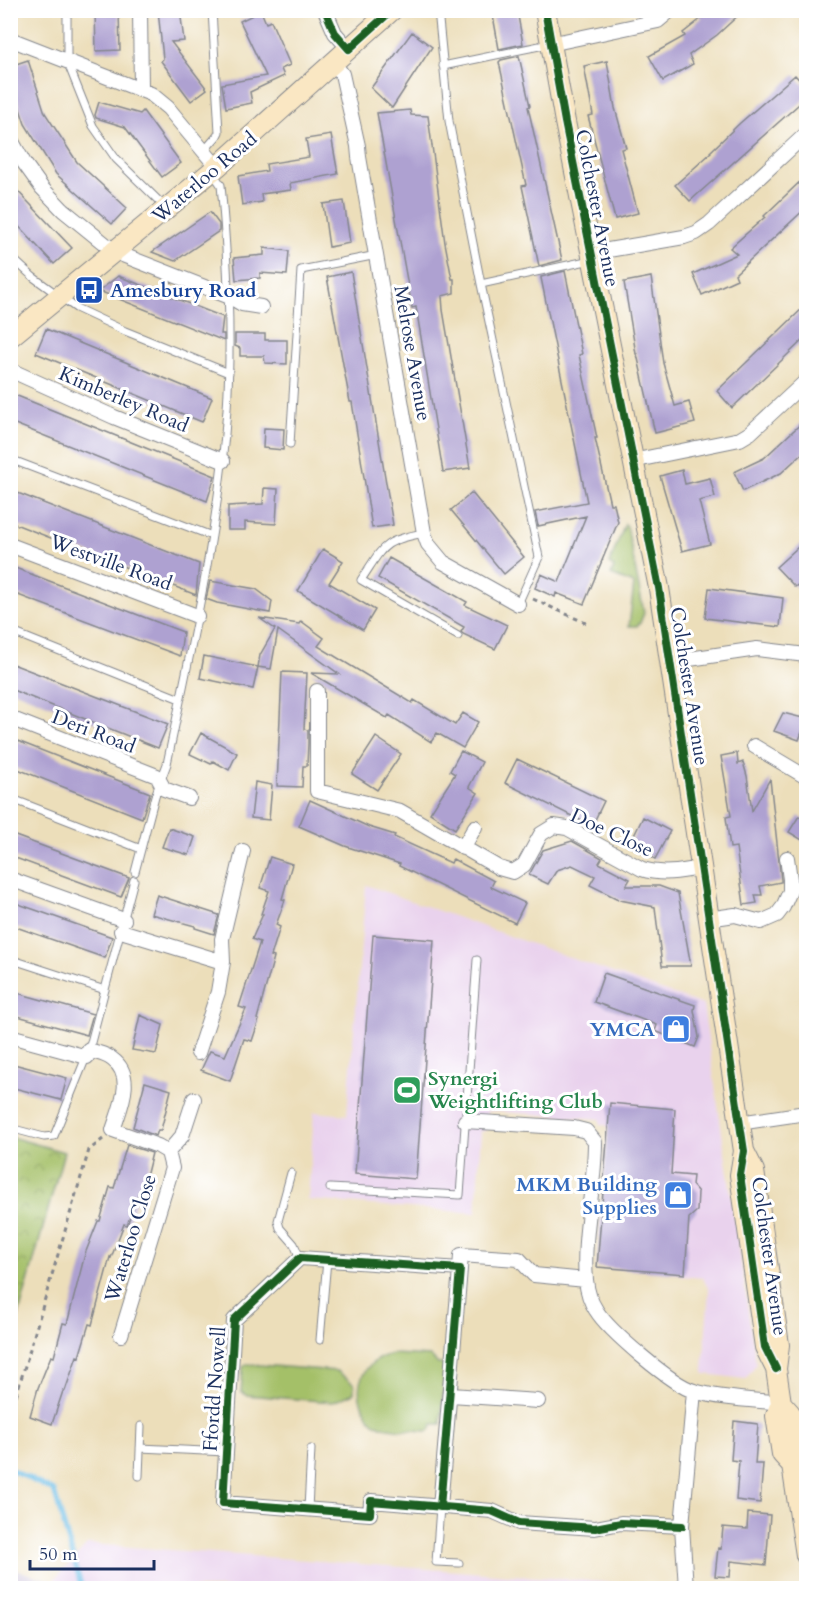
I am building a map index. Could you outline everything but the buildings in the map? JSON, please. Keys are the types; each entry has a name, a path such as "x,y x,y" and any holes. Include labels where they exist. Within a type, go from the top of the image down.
{"street":[{"path":"140,10 141,89"},
{"path":"325,10 335,33 349,50"},
{"name":"Waterloo Road","path":"10,337 214,169 392,10"},
{"name":"Colchester Avenue","path":"545,10 591,256 658,588 744,1151 740,1175 765,1347 776,1369 781,1403 790,1413 798,1450 796,1464 807,1555"},
{"path":"550,44 658,21 671,10"},
{"path":"10,39 141,89 160,100 204,151 214,169"},
{"name":"Melrose Avenue","path":"334,63 342,74 352,114 424,533 428,544 443,561 520,599"},
{"path":"591,256 696,233 709,224 807,134"},
{"path":"10,138 42,188 63,210 115,252 230,297 242,304 261,306"},
{"name":"Kimberley Road","path":"10,370 114,417 223,461"},
{"path":"632,461 740,439 750,433 807,381"},
{"name":"Westville Road","path":"10,545 197,616"},
{"path":"669,662 758,650 807,655"},
{"name":"Doe Close","path":"317,691 317,790 400,811 499,868 513,872 524,865 541,834 555,826 567,828 653,873 700,868"},
{"name":"Deri Road","path":"10,718 157,776 164,789 189,798"},
{"path":"754,746 807,777"},
{"path":"463,848 475,827"},
{"path":"198,1053 218,992 223,962 222,939 243,851"},
{"path":"708,919 735,915 761,922 777,915 790,891 787,858"},
{"path":"10,879 122,926 223,962"},
{"path":"10,1036 113,1059 124,1074 125,1083 113,1130"},
{"name":"Waterloo Close","path":"168,1152 182,1136 194,1099"},
{"path":"740,1123 807,1113"},
{"path":"465,1121 574,1128 586,1131 595,1142 585,1264 588,1294 596,1310 606,1323 658,1370 683,1387 694,1391 781,1403"},
{"name":"Waterloo Close","path":"113,1130 158,1146 168,1152 172,1168 121,1335"},
{"path":"440,1507 461,1255 519,1259 534,1275 586,1280"},
{"path":"300,1258 460,1269"},
{"name":"Ffordd Nowell","path":"300,1258 234,1320 223,1503 370,1514 371,1501 492,1511 519,1523 595,1528 621,1523 682,1526"},
{"path":"686,1588 682,1526 694,1391"},
{"path":"450,1395 538,1401"}],"lane":[{"path":"67,10 67,61 93,126 128,172 167,209"},
{"path":"204,151 219,132 212,10"},
{"path":"438,10 449,121 480,284 539,552 539,561 520,599"},
{"path":"443,66 550,44"},
{"path":"10,1128 44,1137 54,1136 88,1054 155,796 167,764 212,536 223,461 229,373 230,297 221,185 214,169"},
{"path":"290,444 301,270 376,255"},
{"path":"10,256 76,308 125,331 229,373"},
{"path":"480,284 591,256"},
{"path":"10,459 212,536"},
{"path":"424,533 399,537 385,544 361,580 458,636"},
{"path":"10,631 180,699"},
{"path":"10,798 141,849"},
{"path":"10,958 105,990"},
{"path":"330,1188 460,1195 477,960"},
{"path":"291,1173 278,1221 280,1228 294,1244 300,1258"},
{"path":"320,1340 327,1260"},
{"path":"139,1476 141,1426"},
{"path":"140,1448 226,1452"},
{"path":"308,1509 311,1449"},
{"path":"440,1507 436,1562 459,1563"}],"path":[{"path":"520,599 586,623"},
{"path":"11,1413 89,1150 113,1130"}],"shaded area":[{"path":"366,885 703,1005 756,1364 746,1379 705,1374 703,1369 709,1290 703,1278 597,1267 608,1126 600,1124 600,1119 487,1111 486,1131 481,1131 476,1213 308,1200 314,1112 347,1115"},
{"path":"88,1544 673,1588 53,1588 53,1581"},
{"path":"10,1568 53,1581 53,1588 11,1588"}],"green space":[{"path":"625,524 644,613 637,626 629,626 634,584 611,575 614,567 609,564"},
{"path":"10,1137 64,1152 11,1343"},
{"path":"393,1354 430,1356 438,1364 445,1366 441,1424 433,1424 429,1431 382,1426 371,1420 365,1410 359,1392 363,1374 375,1361"},
{"path":"247,1364 337,1371 354,1384 354,1393 333,1402 246,1395 241,1392 243,1367"}],"waterway":[{"path":"10,1469 54,1491 82,1588"}],"cycle path":[{"path":"325,10 335,33 349,49 392,10"},
{"path":"545,10 565,122 659,588 744,1151 740,1175 765,1347 776,1369"},
{"path":"440,1507 460,1269 300,1258 234,1320 223,1503 370,1514 371,1501 492,1511 519,1523 595,1528 621,1523 682,1526"}],"place":[{"name":"Amesbury Road","path":"89,290"},
{"name":"YMCA","path":"676,1029"},
{"name":"Synergi Weightlifting Club","path":"407,1090"},
{"name":"MKM Building Supplies","path":"678,1195"}]}
